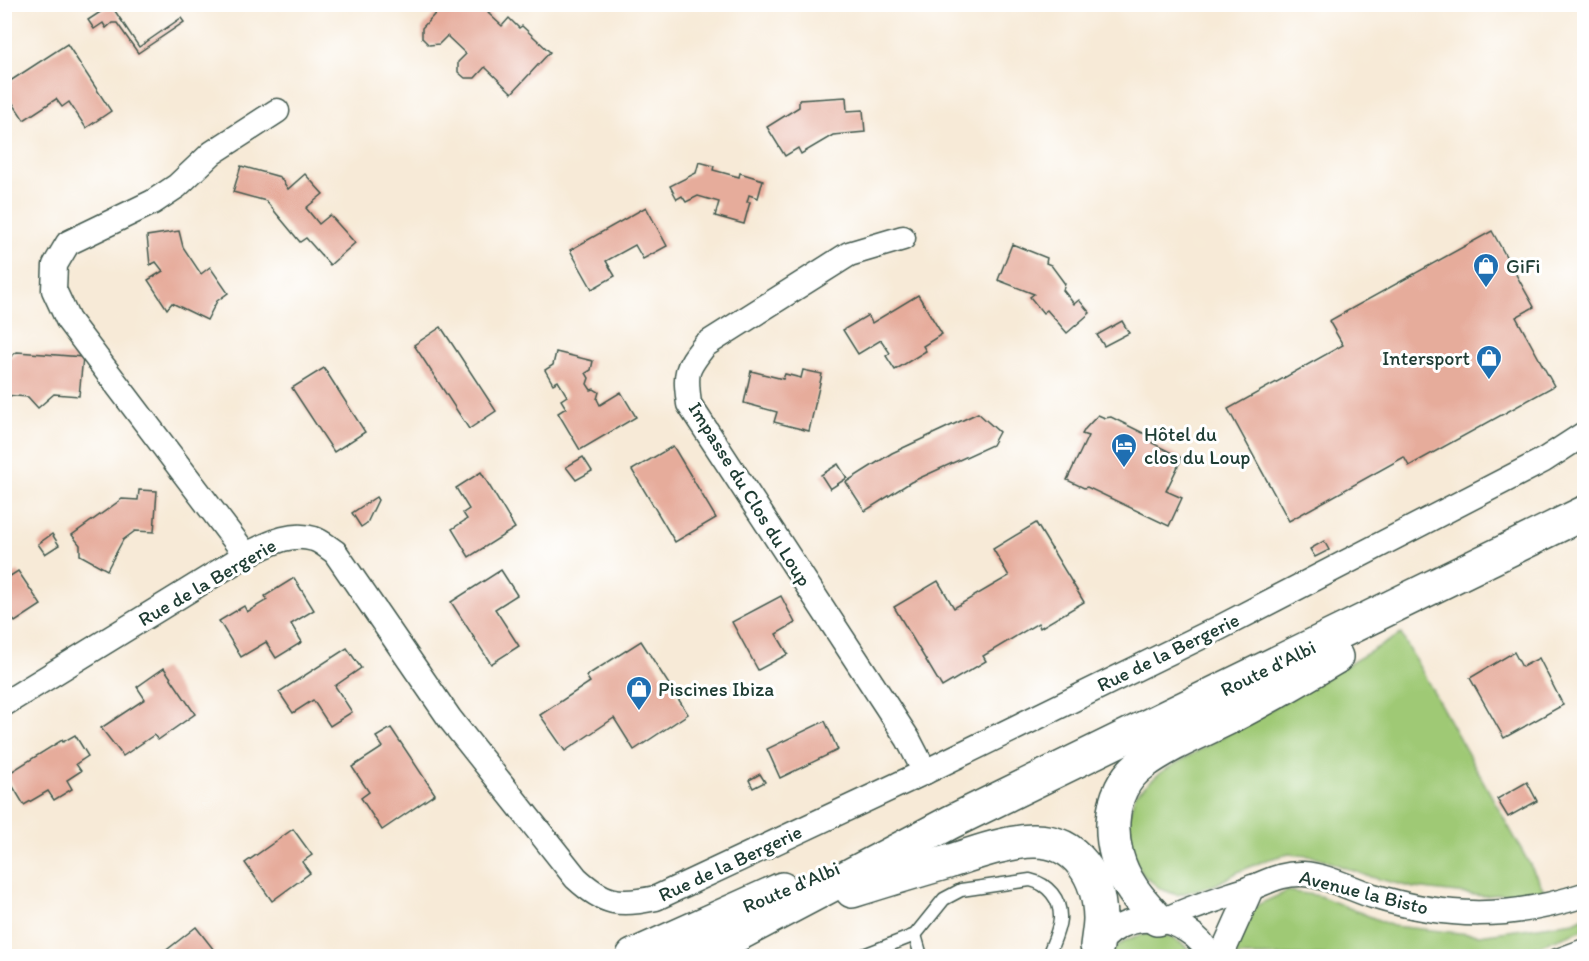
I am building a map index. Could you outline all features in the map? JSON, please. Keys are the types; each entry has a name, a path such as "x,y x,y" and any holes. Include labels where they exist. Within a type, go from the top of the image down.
{"main road":[{"name":"Route d'Albi","path":"697,957 951,822 1584,513"},
{"path":"1161,920 1130,887 1118,859 1112,836 1114,807 1123,786 1141,764 1255,704 1368,639 1509,551"},
{"name":"Route d'Albi","path":"633,957 803,880 951,822"},
{"path":"775,915 969,855 1034,841 1053,844 1072,851 1088,869 1095,888 1100,918 1094,951"}],"street":[{"path":"246,555 68,320 54,290 55,265 68,243 153,202 177,186 212,153 277,111"},
{"name":"Impasse du Clos du Loup","path":"903,237 849,254 705,345 689,364 686,382 689,404 902,729 925,772"},
{"name":"Rue de la Bergerie","path":"4,704 246,555 271,543 294,536 315,539 335,552 450,719 576,878 590,891 609,900 630,904 656,898 925,772 1219,628 1544,460 1584,434"},
{"name":"Avenue la Bisto","path":"1094,951 1114,930 1124,925 1134,921 1161,920 1284,874 1306,874 1418,908 1466,914 1510,913 1556,904 1584,895"},
{"path":"1221,957 1252,887"},
{"path":"1161,920 1188,930 1206,946 1210,957"}],"lane":[{"path":"861,957 915,934 944,899 961,890 1030,880 1039,882 1052,892 1057,901 1060,920 1048,957"},
{"path":"915,934 921,957"},
{"path":"1554,957 1584,945"}],"green space":[{"path":"1401,634 1544,890 1483,896 1414,888 1367,876 1317,857 1289,854 1266,860 1215,885 1177,895 1161,889 1142,874 1130,849 1126,825 1135,795 1161,772"},
{"path":"1288,891 1320,896 1393,926 1479,935 1574,922 1584,917 1584,929 1512,956 1234,956 1238,926 1259,904"},
{"path":"1158,933 1179,942 1194,956 1108,956 1118,945 1130,939"}],"building":[{"path":"444,4 488,4 493,8 488,13 502,26 509,18 519,28 522,26 550,52 512,93 485,67 475,78 465,78 458,72 458,62 466,54 447,36 439,44 429,45 422,38 422,28"},
{"path":"111,5 139,47 181,18 184,22 138,53 117,23 112,23 106,28 103,23 94,29 88,20"},
{"path":"67,44 111,111 86,128 69,102 62,107 56,99 24,120 4,90 4,85"},
{"path":"846,97 847,111 863,110 865,132 833,135 801,154 798,148 785,156 767,127 799,107 799,100"},
{"path":"699,162 714,166 713,170 739,177 740,173 763,180 758,198 749,195 747,202 750,202 744,224 715,216 719,202 698,196 686,202 682,196 677,199 670,186 696,173"},
{"path":"241,166 280,177 288,189 305,174 323,194 306,208 319,224 330,215 355,243 330,265 306,238 300,242 266,201 233,192"},
{"path":"646,207 667,246 643,259 635,245 606,261 615,276 592,289 570,250"},
{"path":"179,231 183,247 201,274 210,267 228,293 217,301 207,320 172,303 167,309 148,280 163,271 156,262 150,265 147,236"},
{"path":"1492,231 1534,307 1516,317 1554,386 1409,466 1404,457 1289,521 1228,409 1343,345 1329,321"},
{"path":"1012,244 1047,258 1046,263 1051,265 1065,284 1063,290 1074,304 1079,300 1090,313 1067,333 1047,310 1043,313 1030,297 1034,294 998,280"},
{"path":"918,295 942,334 923,346 926,351 895,370 886,356 890,353 881,340 858,354 843,330 868,315 872,323"},
{"path":"1122,321 1129,333 1104,346 1097,335"},
{"path":"441,327 496,411 469,429 414,345"},
{"path":"17,352 83,357 79,396 54,394 38,408 28,397 4,395 4,357 10,357"},
{"path":"556,352 593,361 591,370 586,373 589,378 587,384 591,390 599,392 597,399 600,405 621,392 636,417 580,450 558,413 566,408 561,400 567,396 558,381 553,384 545,370 553,365"},
{"path":"324,368 365,432 334,452 292,388"},
{"path":"803,370 822,374 809,431 774,422 777,412 744,403 751,371 783,379 785,374 801,378"},
{"path":"978,413 999,432 992,445 911,482 865,511 846,482 892,453"},
{"name":"Hôtel du clos du Loup","path":"1098,415 1105,418 1111,417 1154,438 1152,443 1182,458 1166,491 1182,498 1169,526 1087,487 1084,488 1067,480 1088,436 1082,434"},
{"path":"673,446 716,518 675,542 632,470"},
{"path":"583,457 592,471 576,480 566,467"},
{"path":"838,464 847,478 830,489 821,475"},
{"path":"481,472 515,528 469,557 452,529 467,519 463,513 469,509 456,488"},
{"path":"139,490 157,491 154,532 135,531 123,540 107,570 80,555 80,545 72,535 122,499 138,500"},
{"path":"376,497 378,500 367,523 361,527 352,513"},
{"path":"1036,523 1084,602 1040,628 1038,623 983,656 986,661 942,687 894,607 938,581 954,608 1009,576 993,549"},
{"path":"52,534 59,545 45,554 38,544"},
{"path":"1324,541 1329,550 1315,557 1310,549"},
{"path":"501,570 517,595 495,609 519,646 491,664 451,602"},
{"path":"18,571 41,605 15,622 11,617 4,622 4,580"},
{"path":"294,578 314,610 291,624 302,642 276,658 266,642 241,657 219,621 244,606 247,612 267,600 265,596"},
{"path":"781,596 795,623 776,634 788,654 758,670 732,622"},
{"path":"641,641 688,714 634,750 614,718 565,751 540,715 590,682 586,676"},
{"path":"347,648 361,668 335,686 352,712 330,726 313,700 293,713 279,692"},
{"path":"1514,652 1522,667 1539,658 1563,705 1504,738 1470,678"},
{"path":"164,668 195,714 158,740 154,735 123,756 101,728 145,699 137,687"},
{"path":"825,721 838,750 780,778 767,749"},
{"path":"391,728 435,794 382,830 361,798 369,792 352,767 383,747 376,737"},
{"path":"75,735 88,756 76,764 81,771 67,780 72,789 54,800 48,791 24,805 6,775 62,740 63,742"},
{"path":"760,774 765,782 753,788 749,780"},
{"path":"1527,782 1537,801 1508,817 1497,799"},
{"path":"293,829 312,855 302,862 310,873 272,901 245,863"},
{"path":"196,927 214,950 206,956 159,956"}],"place":[{"name":"GiFi","path":"1486,289"},
{"name":"Intersport","path":"1489,381"},
{"name":"Hôtel du clos du Loup","path":"1124,469"},
{"name":"Piscines Ibiza","path":"639,712"}]}
